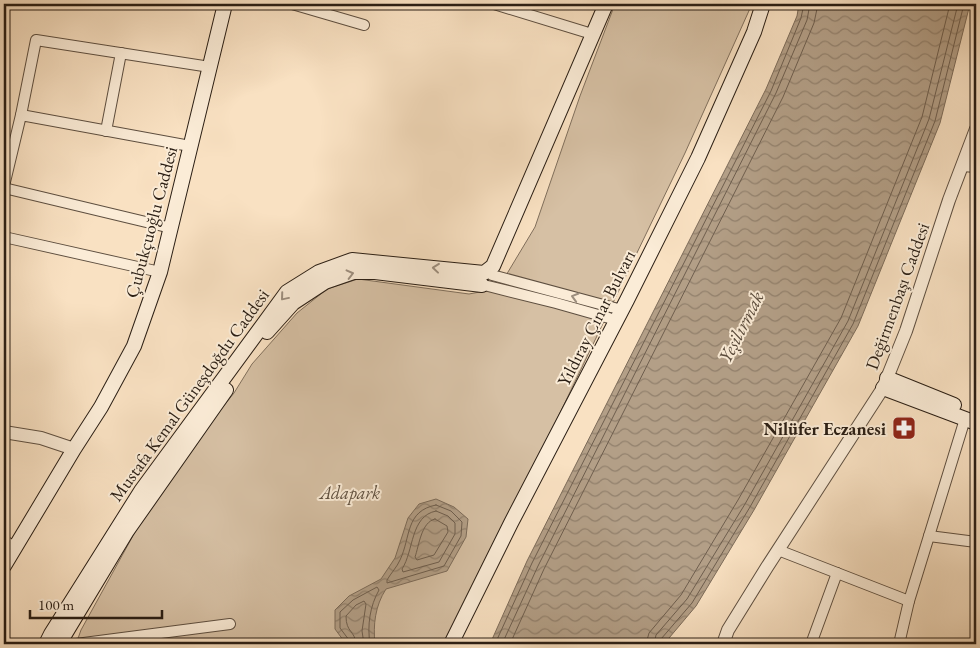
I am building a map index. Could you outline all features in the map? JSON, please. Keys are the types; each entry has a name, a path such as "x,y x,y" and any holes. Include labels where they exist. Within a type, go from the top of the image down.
{"main road":[{"name":"Çubukçuoğlu Caddesi","path":"4,566 9,544 101,407 134,346 160,272 225,4"},
{"path":"142,499 204,423 258,342 293,303 325,282 354,272 488,277 606,4"},
{"name":"Yıldıray Çınar Bulvarı","path":"451,644 698,158 754,32 763,4"},
{"path":"885,383 973,418"},
{"name":"Mustafa Kemal Güneşdoğdu Caddesi","path":"46,644 142,499"},
{"name":"Mustafa Kemal Güneşdoğdu Caddesi","path":"59,644 142,499"}],"street":[{"path":"292,4 364,24"},
{"path":"494,4 592,34"},
{"path":"170,228 4,187 36,40 210,67"},
{"path":"106,131 122,53"},
{"path":"21,115 190,146"},
{"name":"Değirmenbaşı Caddesi","path":"723,644 728,630 885,383 906,331 949,200 976,129"},
{"path":"962,166 976,168"},
{"path":"4,237 160,272"},
{"path":"488,277 556,303 619,315"},
{"path":"899,644 909,601 929,536 973,418"},
{"path":"4,432 41,438 74,449"},
{"path":"929,536 976,542"},
{"path":"778,550 909,601"},
{"path":"810,644 837,573"},
{"path":"76,644 230,624"}],"green space":[{"name":"Adapark","path":"615,4 752,4 685,153 546,442 443,644 76,644 81,630 161,485 234,393 252,364 297,313 327,289 358,279 469,294 485,291 502,282 535,227 580,96"}],"water":[{"name":"Yeşilırmak","path":"799,4 970,4 940,123 858,326 754,510 696,606 664,644 490,644 527,561 766,89 797,16"},
{"path":"436,499 454,507 468,519 466,537 447,571 386,589 379,602 376,616 375,644 346,644 335,629 335,610 349,596 381,579 395,558 408,518 419,504"}],"place":[{"name":"Nilüfer Eczanesi","path":"904,428"}]}
